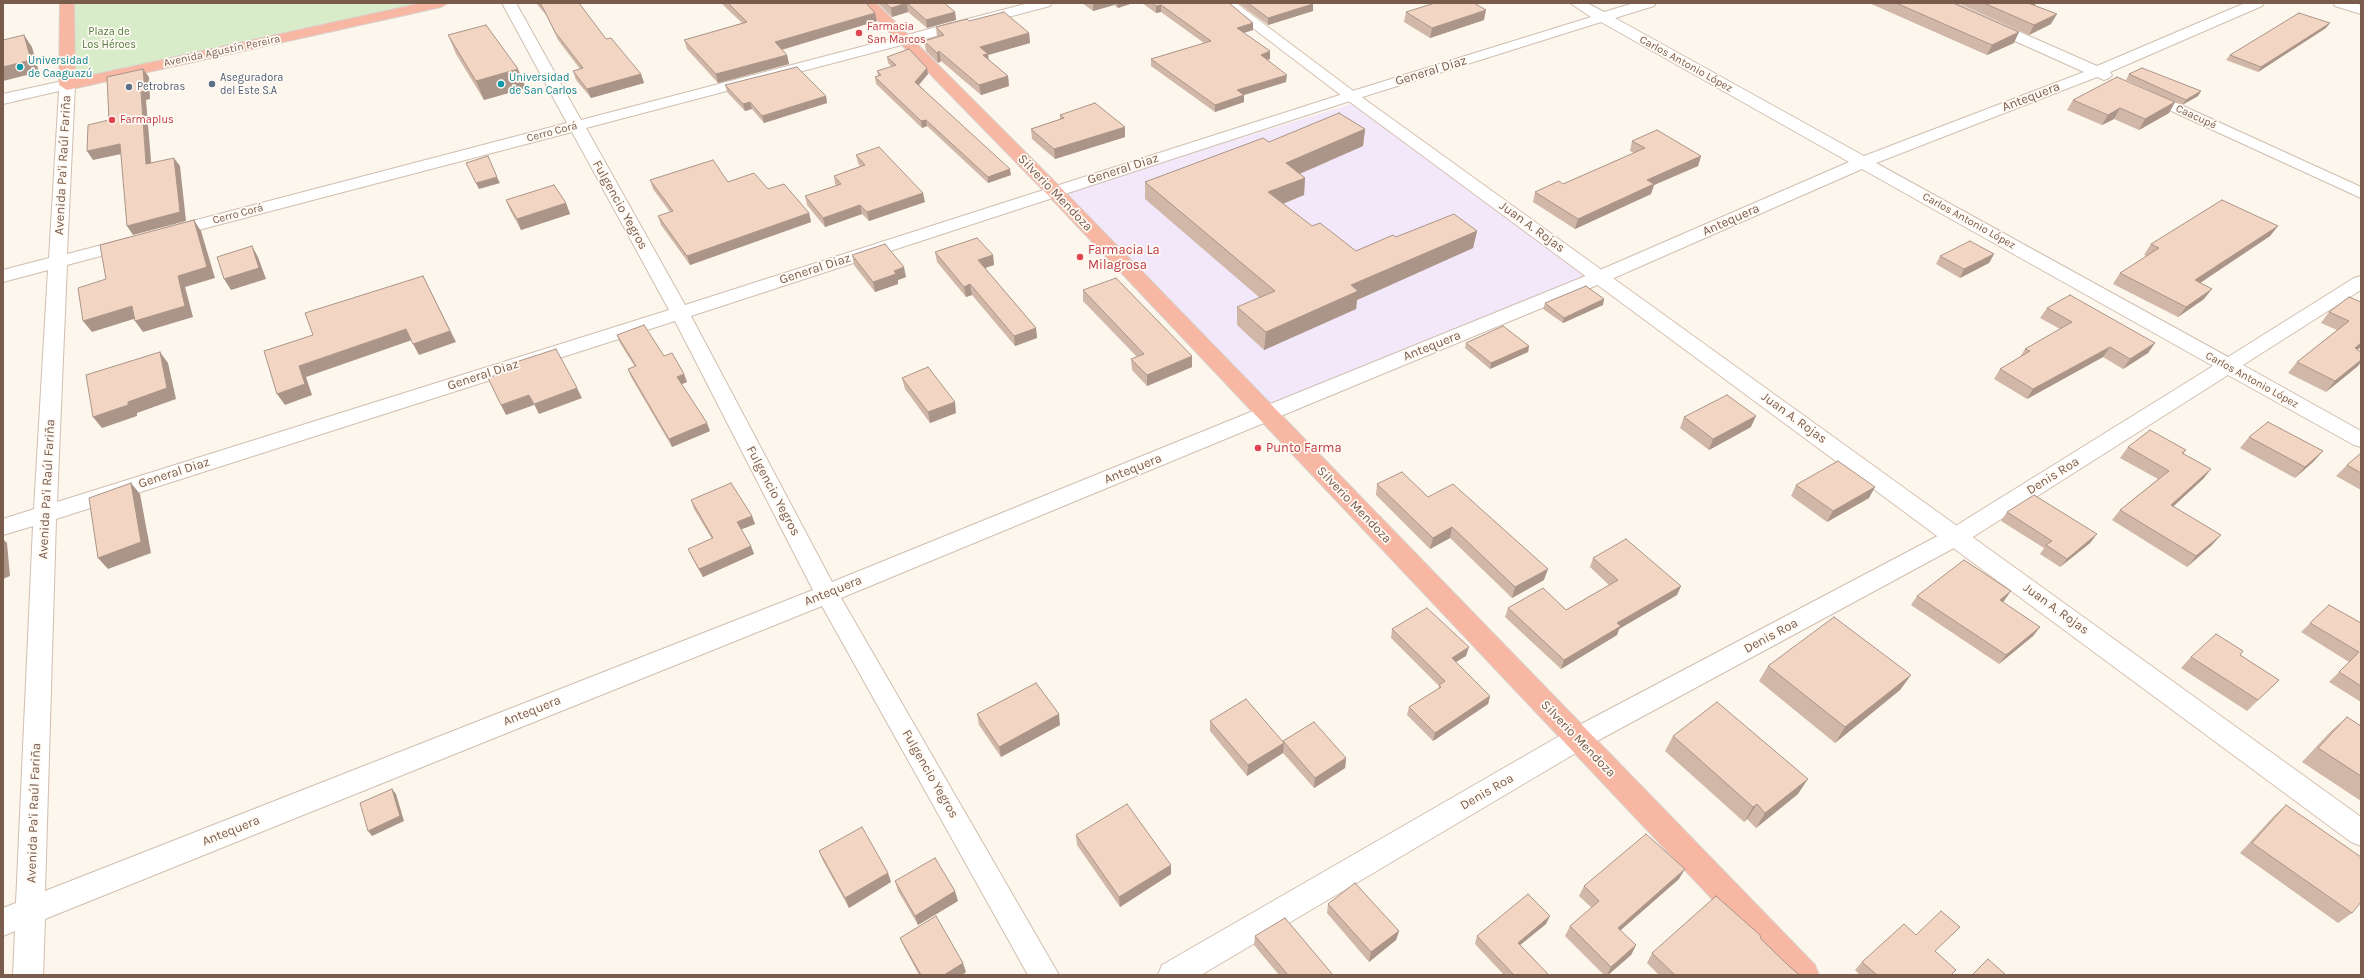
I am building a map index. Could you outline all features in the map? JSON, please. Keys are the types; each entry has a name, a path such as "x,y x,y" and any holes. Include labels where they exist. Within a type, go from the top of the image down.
{"highway":[{"name":"Avenida Pa'i Raúl Fariña","path":"67,3 67,85"},
{"name":"Avenida Agustín Pereira","path":"67,85 441,3"},
{"name":"Silverio Mendoza","path":"868,3 1054,191 1804,975"}],"street":[{"name":"Fulgencio Yegros","path":"509,3 680,313 828,594 1044,975"},
{"name":"Cerro Corá","path":"3,276 905,41 1045,3"},
{"name":"Juan A. Rojas","path":"1227,3 1351,96 1957,536 2361,833"},
{"name":"Carlos Antonio López","path":"1577,3 2361,440"},
{"name":"General Diaz","path":"3,527 680,313 1351,96 1649,3"},
{"path":"1942,3 2118,81"},
{"name":"Antequera","path":"3,922 828,594 1600,277 1863,162 2097,72 2257,3"},
{"path":"2340,3 2361,10"},
{"name":"Avenida Agustín Pereira","path":"3,99 67,85"},
{"name":"Avenida Pa'i Raúl Fariña","path":"28,975 45,514 67,85"},
{"name":"Caacupé","path":"2132,88 2361,193"},
{"name":"Denis Roa","path":"1173,975 1577,739 1957,536 2361,282"}],"shaded area":[{"path":"1355,103 1589,275 1269,406 1061,193"}],"green space":[{"name":"Plaza de Los Héroes","path":"71,3 434,3 73,82"}],"building":[{"path":"540,3 579,3 606,39 611,38 641,74 587,89 573,71 583,68 555,32"},
{"path":"728,3 866,3 875,13 775,42 787,55 716,74 684,40 747,22"},
{"path":"885,3 907,3 891,8"},
{"path":"907,3 944,3 955,12 926,20"},
{"path":"1152,3 1229,3 1253,23 1237,28 1270,51 1261,55 1287,75 1237,90 1244,95 1215,105 1151,59 1211,41 1161,5 1156,6"},
{"path":"1248,3 1312,3 1313,4 1268,18"},
{"path":"1435,3 1474,3 1486,10 1432,28 1406,12"},
{"path":"1896,3 1953,3 2019,32 1992,45"},
{"path":"1984,3 2028,3 2057,14 2034,25"},
{"path":"1004,12 1029,33 980,47 988,54 983,55 1008,76 979,85 939,51 937,53 924,41 944,35 936,27 967,19 969,21"},
{"path":"2299,13 2330,23 2261,67 2230,55"},
{"path":"486,25 518,69 476,81 448,35"},
{"path":"24,35 31,60 3,67 3,40"},
{"path":"909,49 927,68 915,82 1010,169 988,177 926,120 921,121 875,77 881,75 877,71 896,65 887,57"},
{"path":"797,67 826,96 762,116 750,102 743,104 725,85"},
{"path":"2142,68 2201,91 2186,100 2129,74"},
{"path":"143,69 145,91 141,92 146,164 174,158 180,212 127,226 120,144 87,151 88,125 109,120 107,77"},
{"path":"2117,77 2175,102 2145,119 2120,108 2108,115 2073,100"},
{"path":"1095,103 1125,127 1054,149 1031,129 1064,118 1060,115"},
{"path":"1339,113 1365,129 1286,163 1305,178 1268,192 1312,226 1320,223 1356,251 1393,235 1396,237 1454,214 1477,231 1351,285 1358,291 1266,332 1237,307 1275,291 1145,182 1263,138 1269,142"},
{"path":"1657,130 1701,156 1647,180 1654,184 1578,219 1535,192 1559,181 1563,184 1645,148 1632,141"},
{"path":"879,147 923,193 867,212 860,205 823,218 805,196 841,184 834,176 865,165 856,155"},
{"path":"488,156 497,177 476,183 466,163"},
{"path":"713,160 728,182 754,173 768,189 784,184 809,213 687,256 658,216 673,211 650,180"},
{"path":"554,185 566,203 517,219 506,200"},
{"path":"2222,200 2278,226 2195,280 2212,289 2186,307 2120,273 2159,248 2151,244"},
{"path":"194,220 207,267 178,276 185,306 135,321 132,306 83,321 78,288 106,279 100,245"},
{"path":"977,238 993,255 978,260 1036,328 1014,336 970,284 964,287 935,252"},
{"path":"1970,241 1994,254 1964,269 1940,256"},
{"path":"885,244 904,267 894,271 896,274 873,282 852,255"},
{"path":"252,246 259,268 224,279 217,257"},
{"path":"423,276 450,331 413,344 406,329 299,366 305,384 277,394 264,351 313,335 305,313"},
{"path":"1116,278 1192,356 1147,375 1131,359 1144,354 1083,290"},
{"path":"1586,286 1604,299 1564,318 1545,303"},
{"path":"2070,295 2155,343 2130,359 2110,347 2033,389 2000,369 2030,351 2025,349 2072,322 2047,308"},
{"path":"2349,297 2361,302 2361,343 2355,348 2361,352 2361,360 2335,381 2297,362 2349,321 2329,312"},
{"path":"644,325 664,356 672,353 684,374 677,377 707,423 669,439 628,369 636,366 617,335"},
{"path":"1503,326 1529,346 1491,363 1466,343"},
{"path":"556,349 577,388 534,404 529,395 501,405 488,378 515,368 513,363"},
{"path":"160,352 167,388 128,402 128,405 93,417 86,375"},
{"path":"928,367 955,402 928,412 902,378"},
{"path":"1727,395 1756,416 1713,439 1684,417"},
{"path":"2268,422 2323,451 2305,467 2249,437"},
{"path":"2150,430 2186,450 2182,453 2211,469 2171,505 2221,535 2196,556 2120,510 2169,471 2128,447"},
{"path":"2361,453 2361,473 2347,465"},
{"path":"1838,461 1875,487 1833,511 1796,485"},
{"path":"1402,472 1428,497 1453,484 1548,569 1515,587 1452,527 1433,538 1377,484"},
{"path":"131,483 141,542 98,558 89,498"},
{"path":"731,483 752,516 737,522 751,546 699,569 688,549 713,538 691,500"},
{"path":"2034,495 2097,534 2067,559 2046,545 2052,541 2007,512"},
{"path":"1626,539 1681,586 1617,623 1621,626 1564,660 1508,608 1543,588 1566,610 1618,580 1593,558"},
{"path":"1964,560 2011,591 2000,600 2040,627 2006,655 1917,596"},
{"path":"2329,605 2361,623 2361,686 2339,672 2359,652 2310,623"},
{"path":"1427,608 1469,647 1452,658 1490,696 1435,733 1409,707 1441,687 1439,685 1445,681 1392,629"},
{"path":"1834,617 1911,675 1845,727 1768,666"},
{"path":"2216,634 2243,651 2240,655 2279,680 2258,700 2191,657"},
{"path":"1036,683 1059,714 999,747 977,714"},
{"path":"1246,699 1284,743 1248,765 1210,721"},
{"path":"1717,702 1808,779 1765,813 1757,804 1753,807 1673,736"},
{"path":"2347,717 2361,726 2361,776 2318,748"},
{"path":"1314,722 1346,758 1315,778 1283,741"},
{"path":"392,789 400,816 368,831 360,803"},
{"path":"1127,804 1171,865 1119,897 1076,835"},
{"path":"2286,805 2361,857 2361,902 2352,913 2252,843"},
{"path":"862,827 888,873 845,898 819,851"},
{"path":"1646,834 1685,869 1618,928 1636,945 1611,967 1570,926 1599,901 1584,886"},
{"path":"935,858 955,891 915,916 895,881"},
{"path":"1355,883 1399,931 1371,952 1328,904"},
{"path":"1528,894 1550,916 1518,943 1549,975 1514,975 1477,936"},
{"path":"1716,896 1760,935 1761,939 1800,975 1675,975 1652,953"},
{"path":"1941,911 1960,927 1935,951 1956,970 1951,975 1877,975 1862,962 1904,924 1916,935"},
{"path":"936,916 963,963 944,975 921,975 900,938"},
{"path":"1285,918 1333,975 1288,975 1255,936"},
{"path":"1988,959 2006,975 1972,975"}],"place":[{"name":"Farmacia San Marcos","path":"859,33"},
{"name":"Universidad de Caaguazú","path":"20,67"},
{"name":"Aseguradora del Este S.A","path":"212,84"},
{"name":"Universidad de San Carlos","path":"501,84"},
{"name":"Petrobras","path":"129,87"},
{"name":"Farmaplus","path":"112,120"},
{"name":"Farmacia La Milagrosa","path":"1080,257"},
{"name":"Punto Farma","path":"1258,448"}]}
